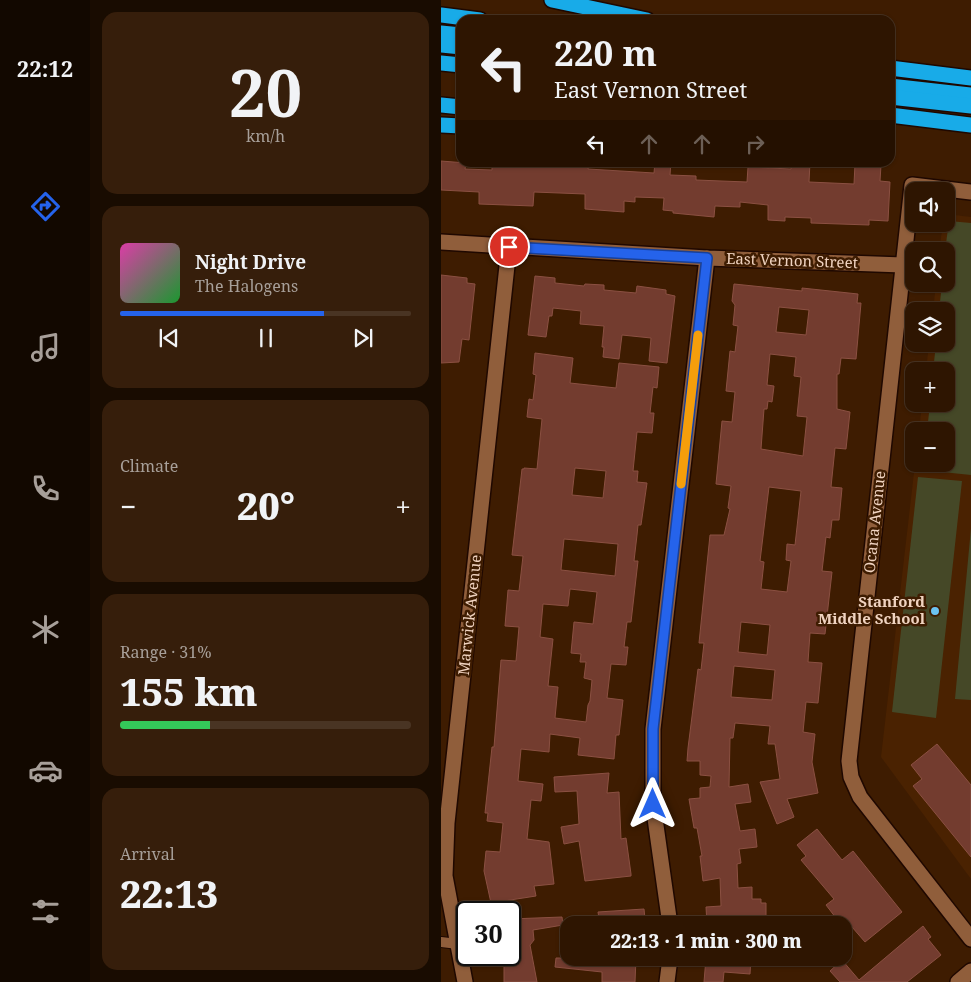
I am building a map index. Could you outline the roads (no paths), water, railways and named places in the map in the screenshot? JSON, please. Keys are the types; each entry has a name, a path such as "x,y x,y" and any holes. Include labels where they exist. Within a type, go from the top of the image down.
{"highway":[{"path":"552,0 623,15"},
{"path":"441,16 456,18"},
{"path":"441,33 456,34"},
{"path":"441,45 456,46"},
{"path":"441,63 456,64"},
{"path":"895,69 971,78"},
{"path":"895,87 971,95"},
{"path":"895,98 971,106"},
{"path":"441,105 456,107"},
{"path":"895,116 971,125"},
{"path":"441,125 456,126"}],"street":[{"name":"Ocana Avenue","path":"971,192 912,185 849,761 851,777 860,797 971,939"},
{"name":"East Vernon Street","path":"441,242 707,258 903,265"},
{"name":"Marwick Avenue","path":"456,934 445,876 444,823 509,247"},
{"path":"669,916 653,804 653,729 707,258"},
{"name":"Marwick Avenue","path":"462,966 465,982"},
{"path":"667,982 669,966"},
{"path":"958,982 971,971"}],"lane":[{"path":"441,942 456,944"}],"place":[{"name":"Stanford Middle School","path":"935,611"}]}
